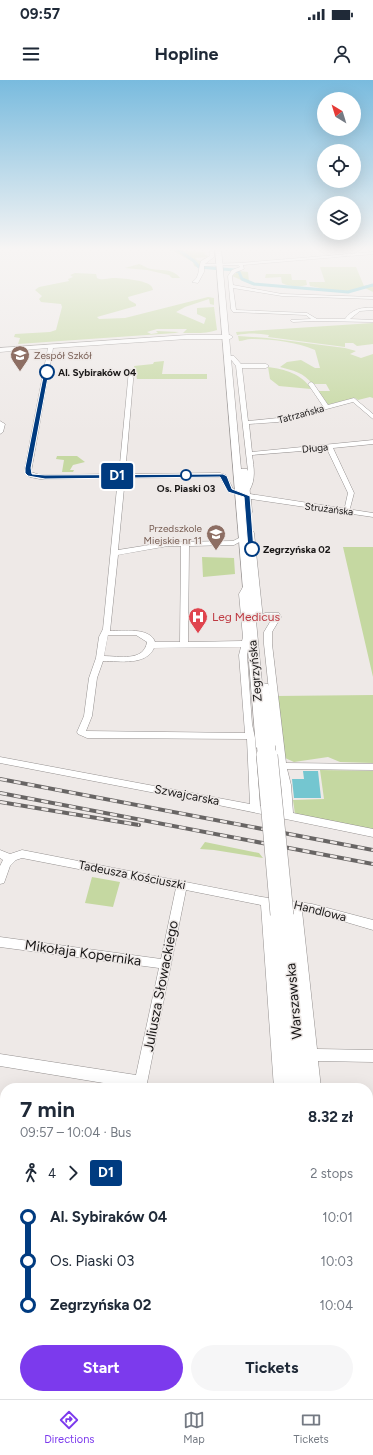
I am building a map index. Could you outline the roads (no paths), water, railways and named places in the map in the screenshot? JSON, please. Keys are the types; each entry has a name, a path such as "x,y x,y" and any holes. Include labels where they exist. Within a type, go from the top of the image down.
{"main road":[{"name":"Zegrzyńska","path":"227,310 235,458 244,496 243,538 247,587 266,747 282,915"},
{"name":"Zegrzyńska","path":"228,338 232,357 244,496 260,615 266,747"},
{"name":"Strużańska","path":"244,496 373,515"},
{"name":"Warszawska","path":"282,915 292,1083"},
{"name":"Warszawska","path":"282,915 302,1083"}],"street":[{"path":"234,310 307,314 314,320"},
{"path":"348,320 350,314 360,310"},
{"path":"293,321 373,321"},
{"path":"0,350 170,339 228,338"},
{"path":"51,347 28,473 32,476 230,477 238,474"},
{"path":"221,476 225,491 244,496 252,479 239,366 232,357"},
{"path":"239,366 266,366"},
{"path":"132,370 107,629 103,637 100,658 93,678 88,716 81,729 83,734 250,736"},
{"path":"311,384 322,402 327,407"},
{"name":"Tatrzańska","path":"245,423 273,421 350,400 356,400 373,417"},
{"path":"0,423 2,424 0,432"},
{"name":"Długa","path":"330,449 373,442"},
{"name":"Długa","path":"250,460 258,456 330,449 373,447"},
{"path":"330,449 351,493 347,511"},
{"name":"Długa","path":"249,453 258,456"},
{"path":"115,553 162,544 234,543 243,538"},
{"path":"184,644 185,543"},
{"path":"234,543 244,549"},
{"path":"247,587 243,594 247,637 243,655 251,738 255,809"},
{"path":"260,615 276,615 277,617 268,632 268,644 282,766 286,785 288,816"},
{"path":"100,658 139,657 150,651 151,641 141,634 105,633"},
{"path":"151,645 246,644"},
{"name":"Szwajcarska","path":"0,760 373,833"},
{"path":"282,766 373,767"},
{"path":"0,854 10,858 7,861 0,880"},
{"name":"Tadeusza Kościuszki","path":"10,858 20,854 29,855 266,901"},
{"name":"Juliusza Słowackiego","path":"141,1083 182,885"},
{"path":"266,901 280,1083"},
{"name":"Handlowa","path":"266,901 312,908 373,925"},
{"path":"296,905 315,1083"},
{"name":"Mikołaja Kopernika","path":"0,942 165,964"},
{"path":"312,1055 373,1056"},
{"path":"0,1060 130,1083"}],"water":[{"path":"303,771 318,771 321,798 294,798 292,779 304,779"}],"railway":[{"path":"0,779 373,850"},
{"path":"0,793 373,864"},
{"path":"0,802 139,825"}],"place":[{"name":"Zespół Szkół","path":"20,372"},
{"name":"Al. Sybiraków 04","path":"47,372"},
{"name":"Os. Piaski 03","path":"186,475"},
{"name":"Zegrzyńska 02","path":"252,549"},
{"name":"Przedszkole Miejskie nr 11","path":"216,551"},
{"name":"Leg Medicus","path":"198,634"}]}
